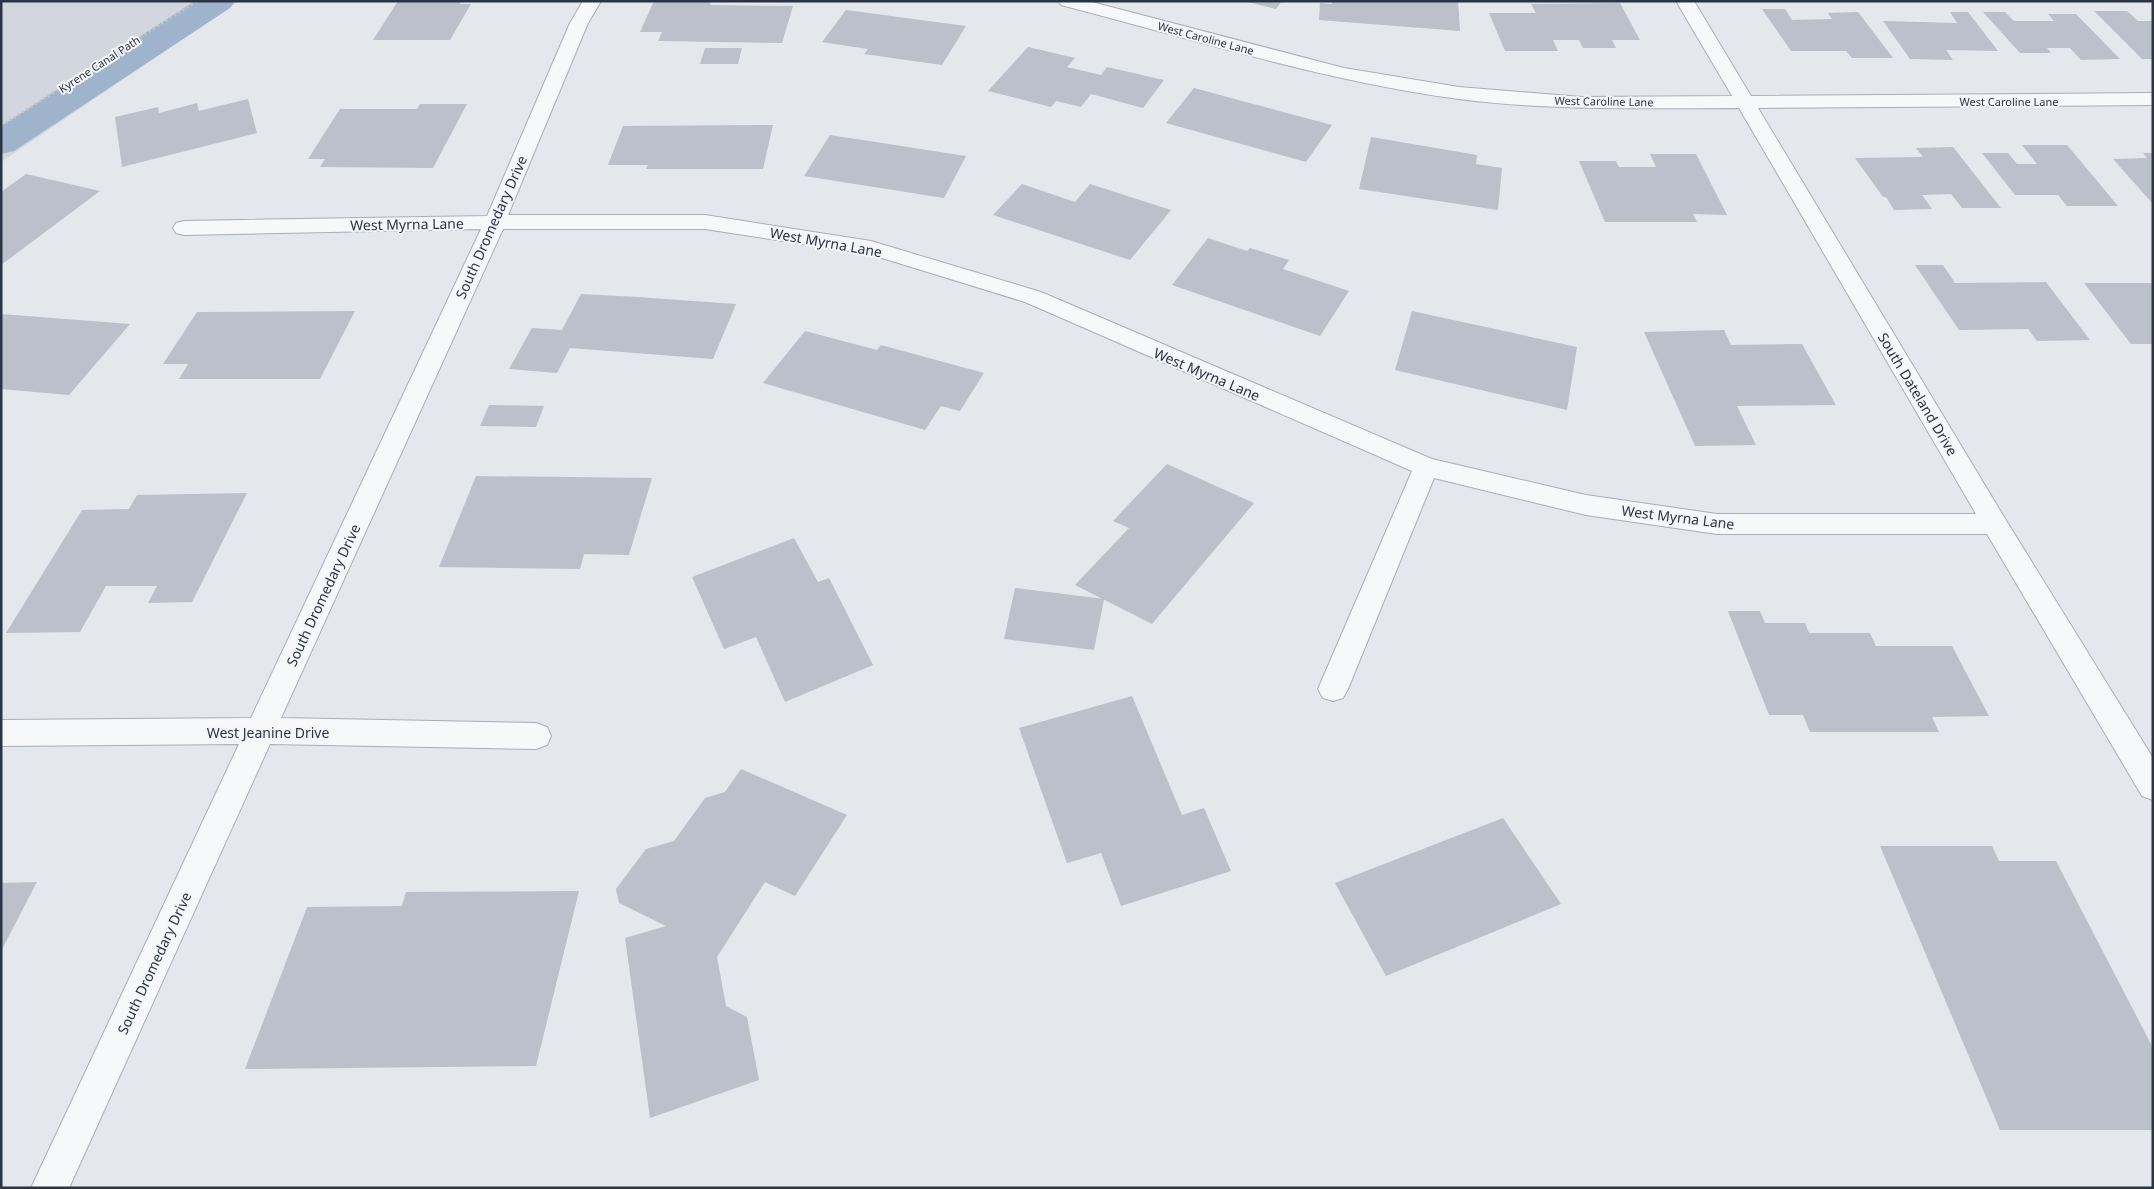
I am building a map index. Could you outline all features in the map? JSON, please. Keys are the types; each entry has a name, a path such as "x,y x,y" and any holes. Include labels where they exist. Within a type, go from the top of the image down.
{"street":[{"name":"South Dromedary Drive","path":"50,1188 495,222 579,23 592,1"},
{"name":"West Caroline Lane","path":"1067,1 1344,73 1459,94 1582,103 2153,100"},
{"name":"South Dateland Drive","path":"1685,1 1995,524 2153,786"},
{"name":"West Myrna Lane","path":"184,228 495,222 706,222 871,248 1033,297 1426,467 1586,505 1717,524 1995,524"},
{"path":"1334,689 1426,467"},
{"name":"West Jeanine Drive","path":"1,733 261,731 536,736"}],"path":[{"name":"Kyrene Canal Path","path":"1,126 197,1"}],"shaded area":[{"path":"1,1 239,1 1,162"}],"building":[{"path":"398,1 461,1 460,4 471,4 450,40 373,40"},
{"path":"654,1 711,1 710,5 793,6 782,43 658,41 662,32 640,32"},
{"path":"1244,1 1282,1 1276,9"},
{"path":"1332,1 1458,1 1460,31 1319,20 1320,3 1332,4"},
{"path":"1620,3 1640,40 1612,40 1616,48 1583,48 1579,40 1553,40 1558,51 1505,51 1489,13 1536,13 1531,4"},
{"path":"1762,9 1785,9 1792,20 1832,19 1828,13 1858,12 1893,58 1852,58 1846,51 1791,51"},
{"path":"846,10 966,26 942,65 864,54 868,49 822,42"},
{"path":"2094,11 2127,11 2138,21 2153,21 2153,59 2142,59"},
{"path":"1950,12 1968,12 1998,51 1946,50 1953,60 1910,59 1883,21 1957,23"},
{"path":"1983,12 2005,12 2014,21 2054,21 2048,14 2076,14 2120,59 2081,60 2070,48 2047,48 2051,53 2020,53"},
{"path":"1028,47 1075,58 1067,67 1101,75 1107,67 1164,80 1143,108 1091,94 1081,107 1056,101 1051,107 988,91"},
{"path":"705,48 742,48 738,64 700,64"},
{"path":"1194,88 1332,125 1306,162 1166,123"},
{"path":"248,99 257,133 122,167 115,117 158,107 159,113 197,103 199,111"},
{"path":"420,104 467,104 433,168 320,167 325,159 308,159 340,109 417,109"},
{"path":"773,125 763,169 646,169 648,165 608,165 623,126"},
{"path":"830,135 966,156 944,198 804,176"},
{"path":"1371,137 1477,155 1476,164 1502,168 1498,210 1359,189"},
{"path":"2022,145 2067,145 2118,206 2067,206 2058,195 2015,195 1982,153 2008,153 2017,164 2037,164"},
{"path":"1953,147 2001,208 1962,208 1951,194 1922,195 1932,209 1894,210 1855,158 1923,157 1916,148"},
{"path":"2143,153 2153,153 2153,204 2113,159 2147,158"},
{"path":"1650,154 1696,154 1727,215 1693,214 1697,222 1605,222 1579,161 1616,161 1619,167 1656,167"},
{"path":"26,174 100,191 1,265 1,192"},
{"path":"1022,184 1075,202 1090,184 1171,210 1130,260 993,215"},
{"path":"1208,238 1247,251 1250,248 1289,260 1283,269 1349,291 1320,336 1172,285"},
{"path":"1915,265 1943,265 1955,283 2046,282 2090,340 2037,341 2028,329 1959,330"},
{"path":"2084,283 2153,283 2153,344 2131,344"},
{"path":"581,294 736,304 713,359 570,348 557,373 509,369 532,328 562,330"},
{"path":"355,311 320,379 179,379 188,364 163,364 197,312"},
{"path":"1412,311 1577,347 1567,410 1395,370"},
{"path":"1,314 130,324 69,395 1,389"},
{"path":"1724,330 1731,345 1802,344 1836,405 1737,406 1756,445 1695,446 1644,332"},
{"path":"805,331 877,350 881,345 984,373 960,411 941,406 925,430 763,383"},
{"path":"489,405 544,406 536,427 480,426"},
{"path":"1167,464 1254,503 1152,624 1075,585 1129,528 1113,521"},
{"path":"476,476 652,478 629,555 584,554 580,569 439,567"},
{"path":"247,493 192,602 148,603 157,586 106,586 80,632 6,633 82,510 129,509 137,495"},
{"path":"794,538 818,582 829,578 873,665 785,702 756,637 724,649 692,577"},
{"path":"1015,588 1104,599 1094,650 1004,639"},
{"path":"1728,611 1760,611 1765,623 1805,623 1809,633 1870,633 1876,646 1952,646 1989,716 1932,717 1939,732 1810,732 1803,715 1769,715"},
{"path":"1132,696 1182,815 1204,808 1231,871 1121,906 1101,853 1067,863 1019,728"},
{"path":"741,769 847,815 795,896 765,882 717,957 726,1006 747,1017 759,1080 650,1118 625,938 666,926 619,903 616,889 646,849 674,841 705,798 725,792"},
{"path":"1503,818 1561,904 1386,976 1335,883"},
{"path":"1880,846 1992,846 1999,861 2056,861 2153,1048 2153,1130 2000,1130"},
{"path":"37,882 1,951 1,883"},
{"path":"579,891 536,1066 245,1069 307,907 402,906 406,892"}],"waterway":[{"path":"1,143 218,1"}]}
